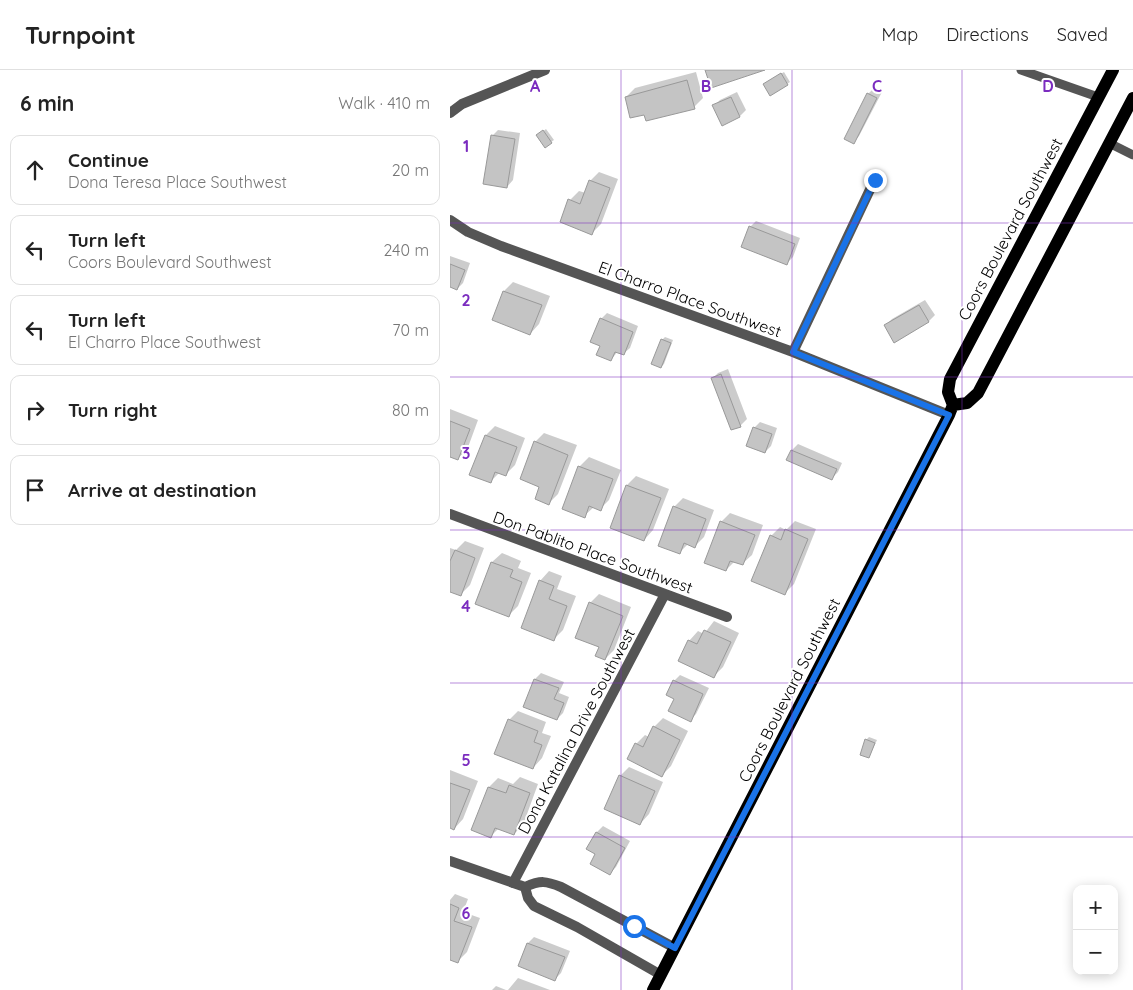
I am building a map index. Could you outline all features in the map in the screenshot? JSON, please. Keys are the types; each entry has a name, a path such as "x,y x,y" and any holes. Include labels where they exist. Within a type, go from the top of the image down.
{"main road":[{"name":"Coors Boulevard Southwest","path":"653,990 951,410 948,392 950,379 1112,70"},
{"path":"951,410 967,403 978,393 1133,98"}],"street":[{"path":"450,113 462,104 544,70"},
{"path":"793,352 875,180"},
{"name":"El Charro Place Southwest","path":"450,220 468,232 501,246 951,410"},
{"name":"Don Pablito Place Southwest","path":"450,514 726,617"},
{"name":"Dona Katalina Drive Southwest","path":"513,883 665,594"},
{"path":"450,861 525,887 536,882 546,881 561,887 675,948"},
{"path":"525,887 528,898 534,906 577,927 661,975"}],"lane":[{"path":"1021,70 1098,97"},
{"path":"1109,143 1133,155"}],"building":[{"path":"705,70 765,70 711,88"},
{"path":"781,73 788,85 770,96 763,84"},
{"path":"687,80 695,109 646,121 644,115 630,118 625,97"},
{"path":"867,93 877,98 854,144 844,139"},
{"path":"731,97 740,117 722,126 712,105"},
{"path":"543,130 552,143 545,148 536,135"},
{"path":"491,135 515,139 507,188 483,184"},
{"path":"589,180 610,188 592,235 560,222 568,199 580,204"},
{"path":"749,226 795,244 787,265 741,247"},
{"path":"450,264 465,270 457,290 450,287"},
{"path":"503,291 542,305 530,335 492,320"},
{"path":"919,305 929,322 894,343 884,325"},
{"path":"600,318 633,332 624,355 615,352 611,361 596,355 600,346 590,342"},
{"path":"661,339 671,343 661,368 651,364"},
{"path":"721,374 741,427 731,430 711,378"},
{"path":"450,421 470,429 458,460 450,457"},
{"path":"753,427 772,434 765,453 746,446"},
{"path":"485,435 517,447 506,476 495,472 491,483 469,475"},
{"path":"534,441 568,455 549,505 535,499 539,487 520,479"},
{"path":"791,450 837,469 832,480 786,460"},
{"path":"578,466 613,479 601,511 589,506 585,518 562,509"},
{"path":"626,485 661,498 644,541 610,528"},
{"path":"673,506 706,519 695,548 684,543 680,554 658,546"},
{"path":"720,521 755,535 743,565 730,561 726,571 704,563"},
{"path":"785,529 808,539 785,595 751,581 770,535 781,540"},
{"path":"455,550 475,558 461,596 450,592 450,561"},
{"path":"491,562 513,570 510,577 522,582 509,617 475,604"},
{"path":"539,580 554,586 549,599 567,606 554,641 521,628"},
{"path":"589,602 623,616 605,660 595,656 599,647 575,638"},
{"path":"704,630 731,642 714,678 678,661 688,640 697,644"},
{"path":"534,679 559,688 554,699 564,703 557,720 523,707"},
{"path":"673,680 703,694 691,722 668,711 674,699 666,695"},
{"path":"508,719 538,731 534,742 542,745 533,769 494,754"},
{"path":"653,726 680,740 662,777 627,759 635,743 643,747"},
{"path":"865,739 875,743 869,758 860,755"},
{"path":"619,775 655,791 640,825 604,809"},
{"path":"450,783 470,790 454,830 450,828"},
{"path":"509,785 530,793 514,835 495,828 491,838 471,830 488,787 506,793"},
{"path":"596,832 625,848 610,875 590,864 595,854 586,849"},
{"path":"450,904 459,908 454,921 472,927 458,963 450,960"},
{"path":"527,943 565,957 555,981 518,966"}],"route":[{"path":"634,926 675,948 949,415 793,352 875,180"}]}
